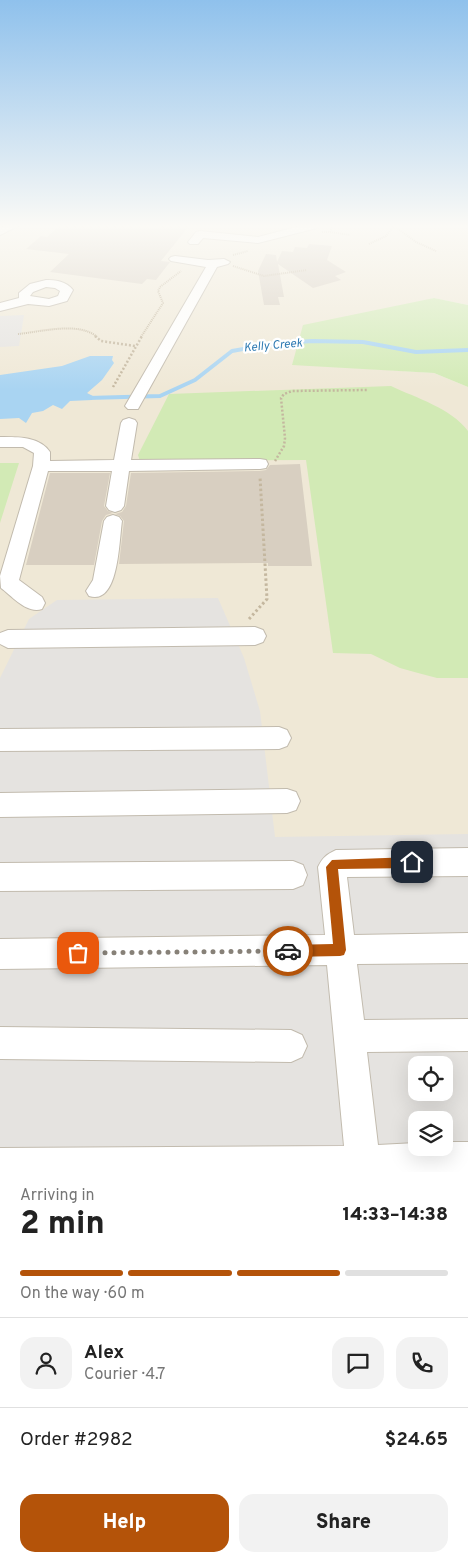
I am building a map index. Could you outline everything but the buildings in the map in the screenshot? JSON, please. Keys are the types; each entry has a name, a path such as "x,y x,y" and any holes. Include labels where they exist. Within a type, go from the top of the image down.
{"street":[{"path":"133,406 203,281"},
{"path":"0,307 27,300"},
{"path":"96,591 103,583 129,423"},
{"path":"0,442 26,442 38,446 42,452 41,466 8,583 35,603"},
{"path":"41,466 260,464"},
{"path":"8,639 252,627"},
{"path":"0,740 279,738"},
{"path":"0,805 287,801"},
{"path":"363,1168 332,867 336,864 468,862"},
{"path":"0,877 293,875"},
{"path":"0,954 468,948"},
{"path":"349,1036 468,1035"},
{"path":"0,1043 291,1046"},
{"path":"0,1166 363,1168 468,1159"}],"path":[{"path":"113,387 135,346 163,303 158,291 168,281"},
{"path":"18,334 78,328 91,332 101,341 135,346"},
{"path":"252,627 267,600 260,464 274,462 284,446 281,398 284,394 292,391 367,390"}],"shaded area":[{"path":"0,281 468,281 468,305 433,298 292,364 434,373 468,387 468,1172 0,1172"},
{"path":"24,315 19,346 0,347 0,316"},
{"path":"218,598 244,658 260,711 275,837 468,834 468,1172 0,1172 0,678 29,619 57,600"}],"green space":[{"path":"434,298 468,305 468,387 434,373 292,365 303,325"},
{"path":"391,386 443,410 461,423 468,431 468,678 437,678 400,668 371,654 333,653 306,460 140,461 138,455 169,394"},
{"path":"0,463 19,463 0,523"}],"water":[{"path":"90,356 113,356 112,360 114,363 102,380 87,393 93,396 92,400 70,401 62,409 53,405 43,411 32,413 26,423 19,418 0,419 0,375 62,366"}],"waterway":[{"name":"Kelly Creek","path":"88,398 160,396 195,380 232,351 271,344 312,341 363,342 416,352 468,350"}],"way so far":[{"path":"78,953 288,951"}],"route":[{"path":"288,951 340,950 332,867 336,864 412,862"}]}
